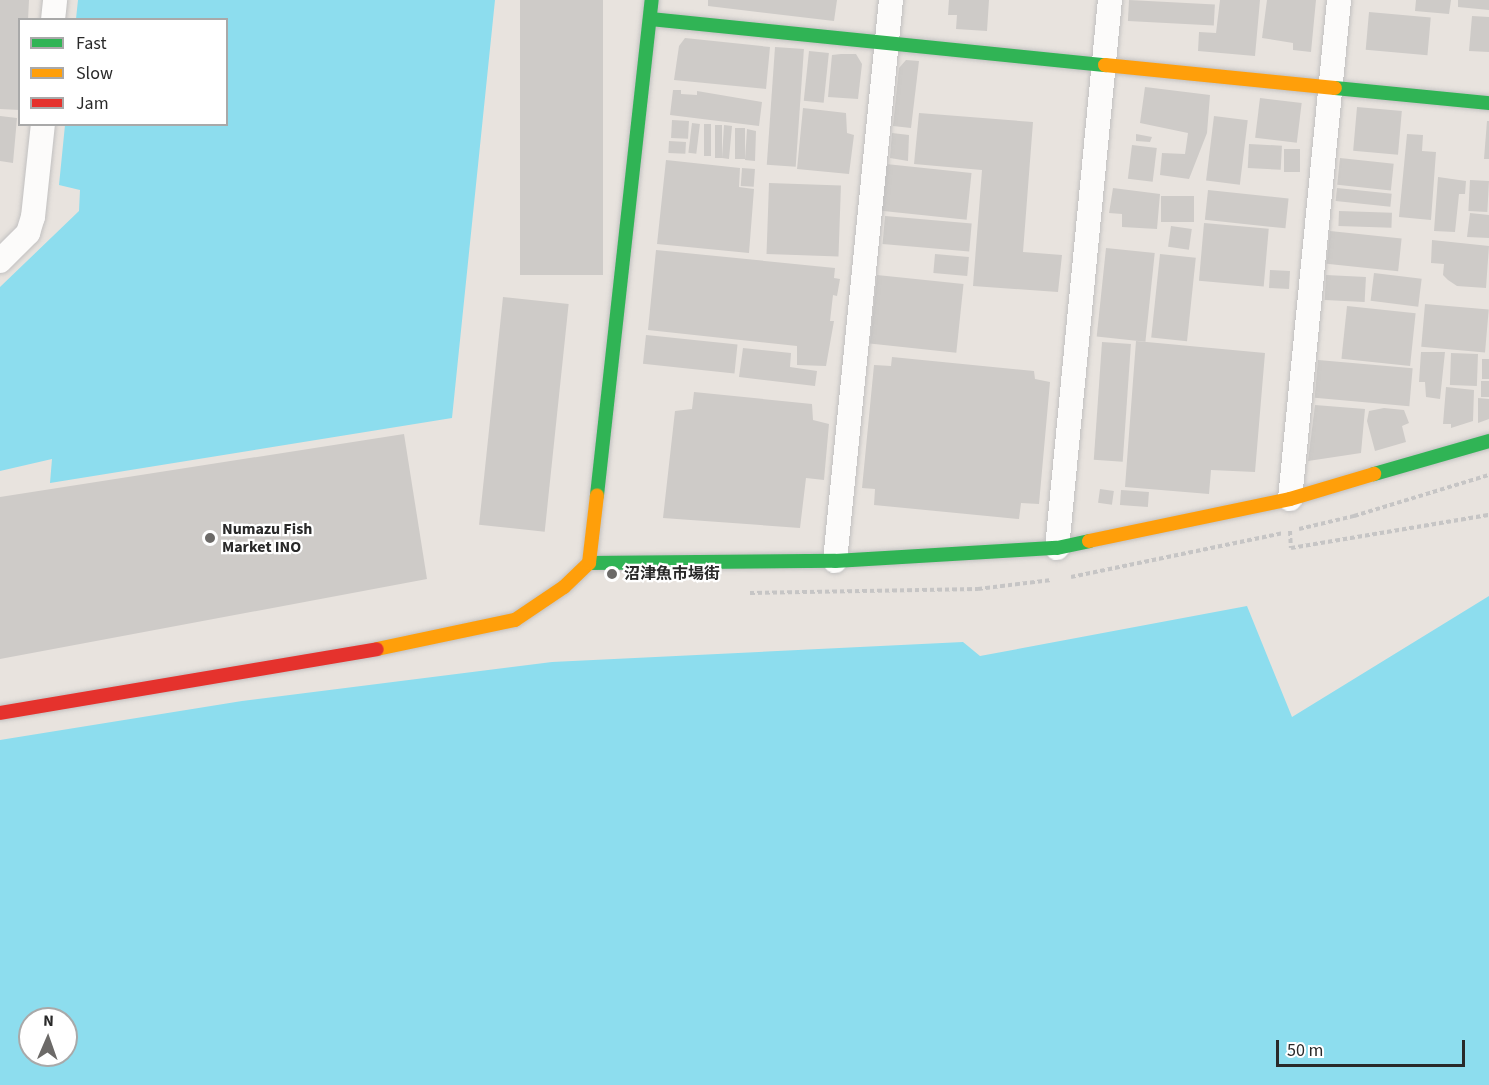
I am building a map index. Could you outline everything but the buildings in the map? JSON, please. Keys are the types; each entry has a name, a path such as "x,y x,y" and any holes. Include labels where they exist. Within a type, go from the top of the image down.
{"street":[{"path":"53,18 55,0"},
{"path":"0,713 457,635 515,620 564,587 589,563 652,0"},
{"path":"835,561 891,0"},
{"path":"1057,548 1110,0"},
{"path":"1290,499 1339,0"},
{"path":"650,19 1489,103"},
{"path":"0,261 28,233 33,217 42,126"},
{"path":"589,563 835,561 1057,548 1290,499 1489,441"}],"path":[{"path":"1290,531 1292,548 1489,515"}],"water":[{"path":"78,0 495,0 452,418 50,483 52,459 0,471 0,287 79,211 80,190 59,185 65,126 228,126 228,18 76,18"},
{"path":"1489,596 1489,1085 0,1085 0,740 242,701 552,662 963,642 980,656 1247,606 1292,717"}],"traffic: fast":[{"path":"597,495 652,0"},
{"path":"650,19 1105,65"},
{"path":"1335,88 1489,103"},
{"path":"1374,474 1489,441"},
{"path":"589,563 835,561 1057,548 1089,541"}],"traffic: slow":[{"path":"1105,65 1335,88"},
{"path":"1089,541 1290,499 1374,474"},
{"path":"377,649 515,620 564,587 589,563 597,495"}],"traffic: jam":[{"path":"0,713 377,649"}],"place":[{"name":"Numazu Fish Market INO","path":"210,538"},
{"name":"沼津魚市場街","path":"612,574"}]}
